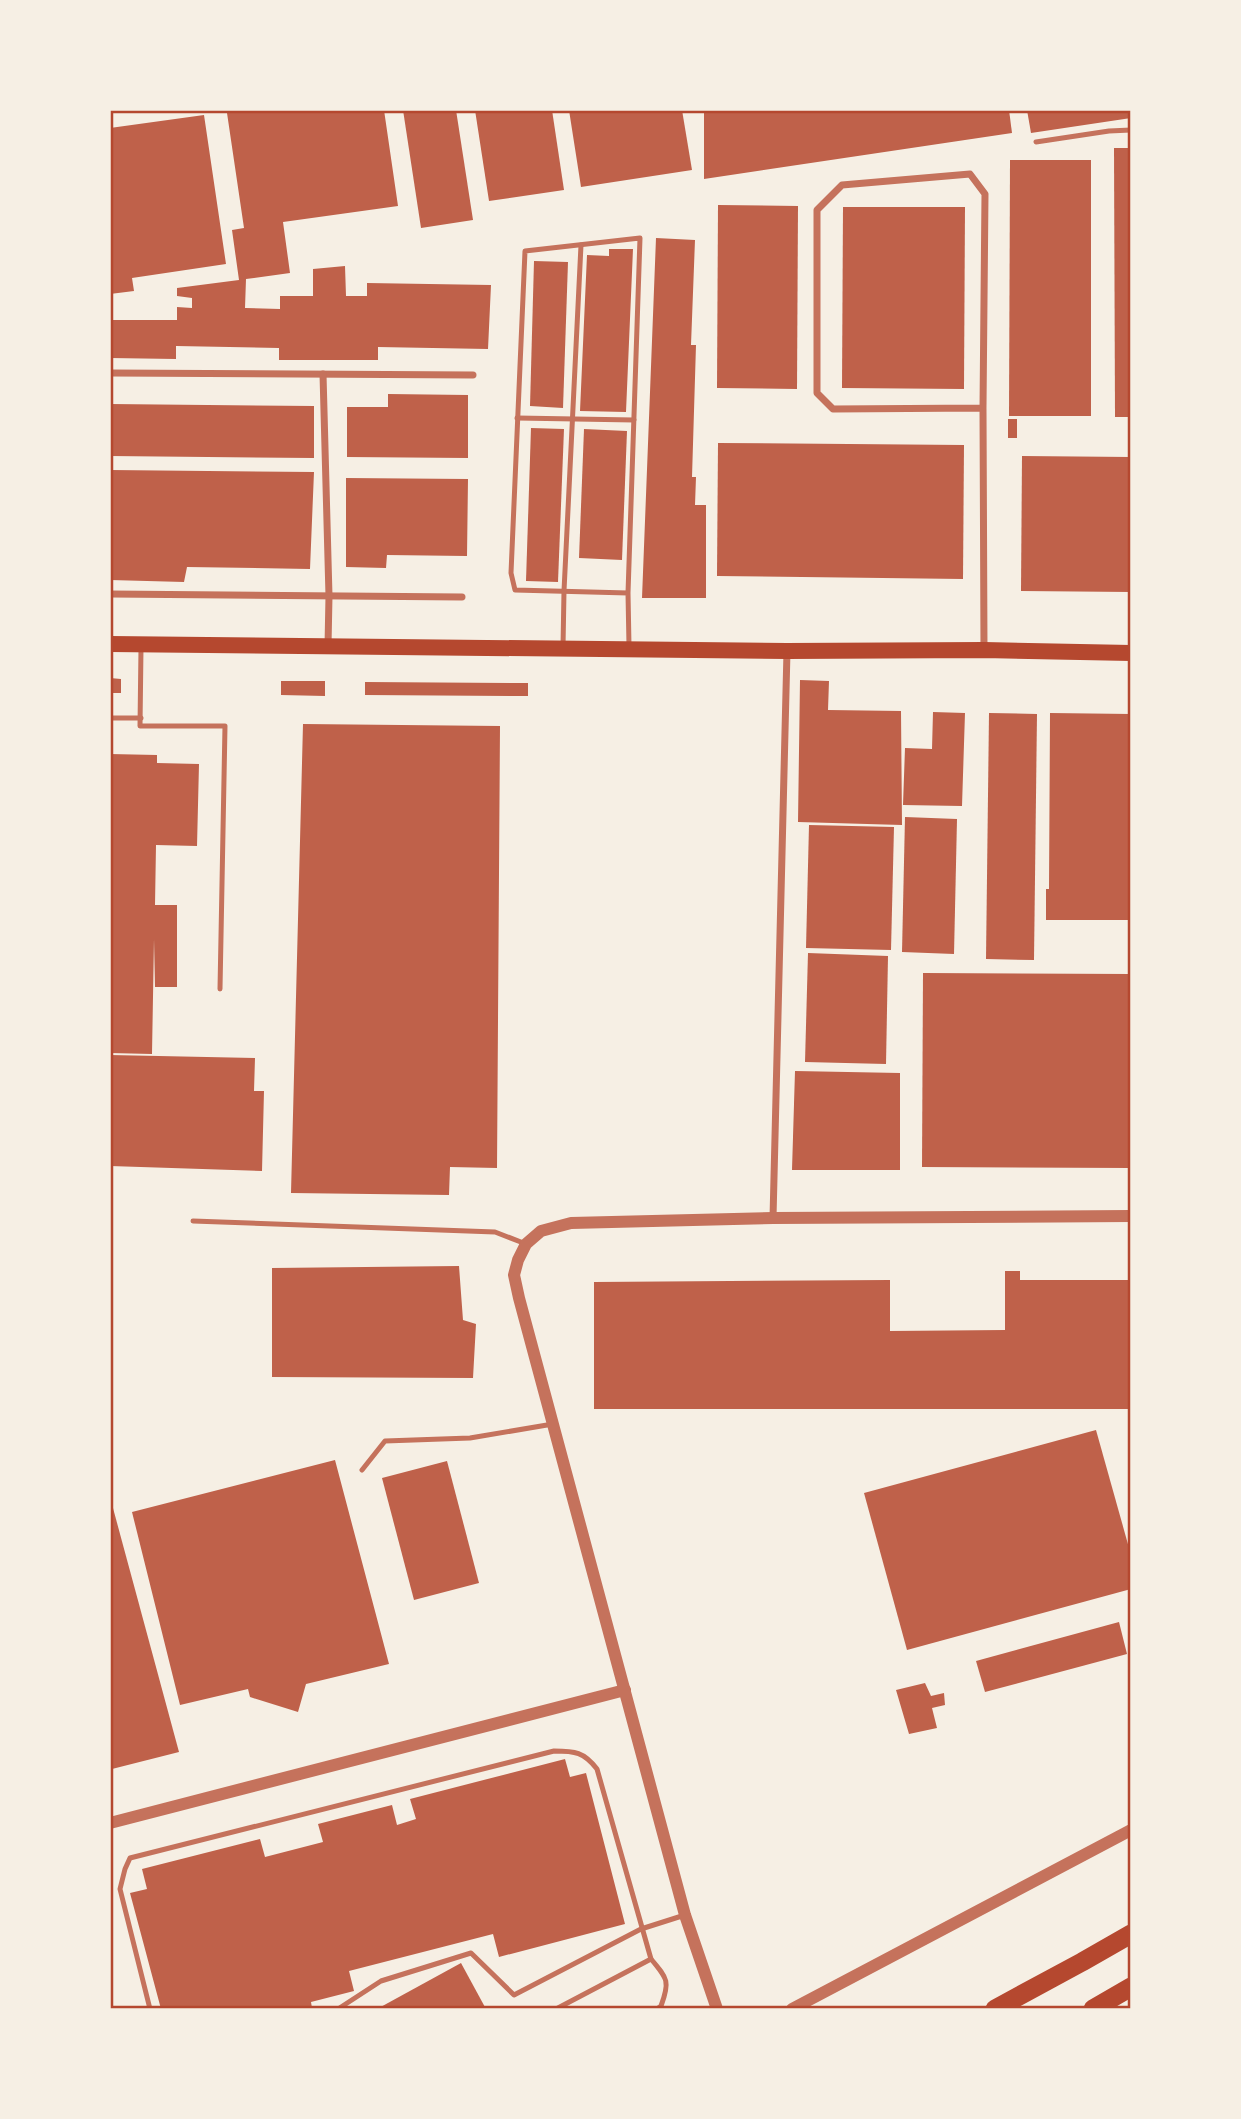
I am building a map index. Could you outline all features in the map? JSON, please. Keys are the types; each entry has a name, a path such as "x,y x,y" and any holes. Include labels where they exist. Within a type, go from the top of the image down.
{"highway":[{"path":"995,2009 1131,1934"},
{"path":"1093,2009 1131,1987"}],"main road":[{"path":"110,644 1131,653"}],"street":[{"path":"983,408 833,409 817,393 817,210 842,185 970,174 985,194 984,650"},
{"path":"110,373 473,375"},
{"path":"323,374 328,646"},
{"path":"110,594 462,597"},
{"path":"773,1218 787,651"},
{"path":"717,2009 685,1914 519,1298 514,1275 518,1259 526,1244 541,1231 571,1223 773,1218 1131,1216"},
{"path":"110,1823 625,1690"},
{"path":"792,2009 1131,1830"}],"lane":[{"path":"1036,142 1131,130"},
{"path":"628,593 515,590 511,573 525,251 640,238 628,593 629,649"},
{"path":"563,649 581,245"},
{"path":"517,418 634,420"},
{"path":"141,645 140,726 225,726 220,989"},
{"path":"110,718 141,718"},
{"path":"193,1221 495,1232 526,1244"},
{"path":"362,1469 385,1441 470,1438 553,1424"},
{"path":"150,2009 120,1889 130,1858 554,1751 570,1751 587,1757 597,1769 651,1959 664,1975 668,1989 661,2007 657,2009"},
{"path":"338,2009 381,1981 471,1953 514,1995 641,1928 685,1914"},
{"path":"556,2009 651,1959"}],"building":[{"path":"245,110 384,110 398,206 283,222 290,273 246,279 245,308 280,309 280,296 313,296 313,269 345,266 346,296 367,296 367,283 491,285 488,349 378,347 378,360 279,360 279,348 176,346 176,359 110,358 110,320 177,320 177,307 192,308 192,298 177,296 177,288 239,280 232,230 244,228 227,113"},
{"path":"403,110 456,110 473,220 421,228"},
{"path":"475,110 552,110 564,190 489,201"},
{"path":"569,110 682,110 692,170 581,187"},
{"path":"1009,110 1012,133 704,179 704,111"},
{"path":"1027,110 1131,110 1131,118 1031,133"},
{"path":"204,115 226,264 132,278 134,291 110,294 110,128"},
{"path":"1114,148 1131,148 1131,417 1115,417"},
{"path":"1010,160 1091,160 1091,416 1009,416"},
{"path":"718,205 798,206 797,389 717,388"},
{"path":"843,207 965,207 964,389 842,388"},
{"path":"656,238 695,240 691,345 696,345 692,477 696,477 695,505 706,505 706,598 642,598"},
{"path":"609,249 633,249 626,412 580,411 587,255 609,256"},
{"path":"534,261 568,262 563,408 530,406"},
{"path":"388,394 468,395 468,458 347,457 347,407 388,407"},
{"path":"110,404 314,406 314,458 110,456"},
{"path":"1008,419 1017,419 1017,438 1008,438"},
{"path":"531,428 564,429 558,582 526,581"},
{"path":"584,429 627,431 622,560 579,558"},
{"path":"718,443 964,445 963,579 717,576"},
{"path":"1022,456 1131,457 1131,592 1021,591"},
{"path":"110,470 314,472 310,569 187,567 184,582 110,580"},
{"path":"346,478 468,479 467,556 387,555 386,568 346,567"},
{"path":"110,678 121,679 121,693 110,693"},
{"path":"800,680 829,681 828,710 901,711 902,825 798,822"},
{"path":"281,681 325,681 325,696 281,695"},
{"path":"365,682 528,683 528,696 365,695"},
{"path":"933,712 965,713 962,806 903,805 905,748 932,749"},
{"path":"989,713 1037,714 1034,960 986,959"},
{"path":"1050,713 1131,714 1131,920 1046,920 1046,889 1049,889"},
{"path":"303,724 500,726 497,1168 450,1167 449,1195 291,1193"},
{"path":"110,754 157,755 157,763 199,764 197,846 156,845 155,905 177,905 177,987 155,987 154,939 152,1054 110,1053"},
{"path":"905,817 957,819 954,954 902,952"},
{"path":"809,825 894,827 891,950 806,948"},
{"path":"808,953 888,956 886,1064 805,1062"},
{"path":"923,973 1131,974 1131,1168 922,1167"},
{"path":"110,1055 255,1058 254,1091 264,1091 262,1171 110,1166"},
{"path":"795,1071 900,1073 900,1170 792,1170"},
{"path":"459,1266 463,1320 476,1324 473,1378 272,1377 272,1268"},
{"path":"1005,1271 1020,1271 1020,1280 1131,1280 1131,1409 594,1409 594,1282 890,1280 890,1331 1005,1330"},
{"path":"1096,1430 1131,1555 1131,1589 907,1650 864,1493"},
{"path":"335,1460 389,1664 306,1684 298,1712 250,1697 248,1689 180,1705 132,1512"},
{"path":"447,1461 479,1583 414,1600 382,1478"},
{"path":"110,1497 179,1752 112,1769 110,1764"},
{"path":"1119,1622 1127,1654 985,1692 976,1661"},
{"path":"925,1683 931,1696 944,1693 945,1705 932,1708 937,1728 909,1734 896,1690"},
{"path":"565,1759 570,1777 586,1773 625,1924 499,1957 493,1934 349,1971 354,1991 311,2002 312,2008 307,2009 161,2009 130,1893 147,1889 142,1869 260,1839 265,1857 323,1842 318,1824 392,1805 397,1825 416,1819 410,1799"},
{"path":"461,1963 486,2009 377,2009"}]}
